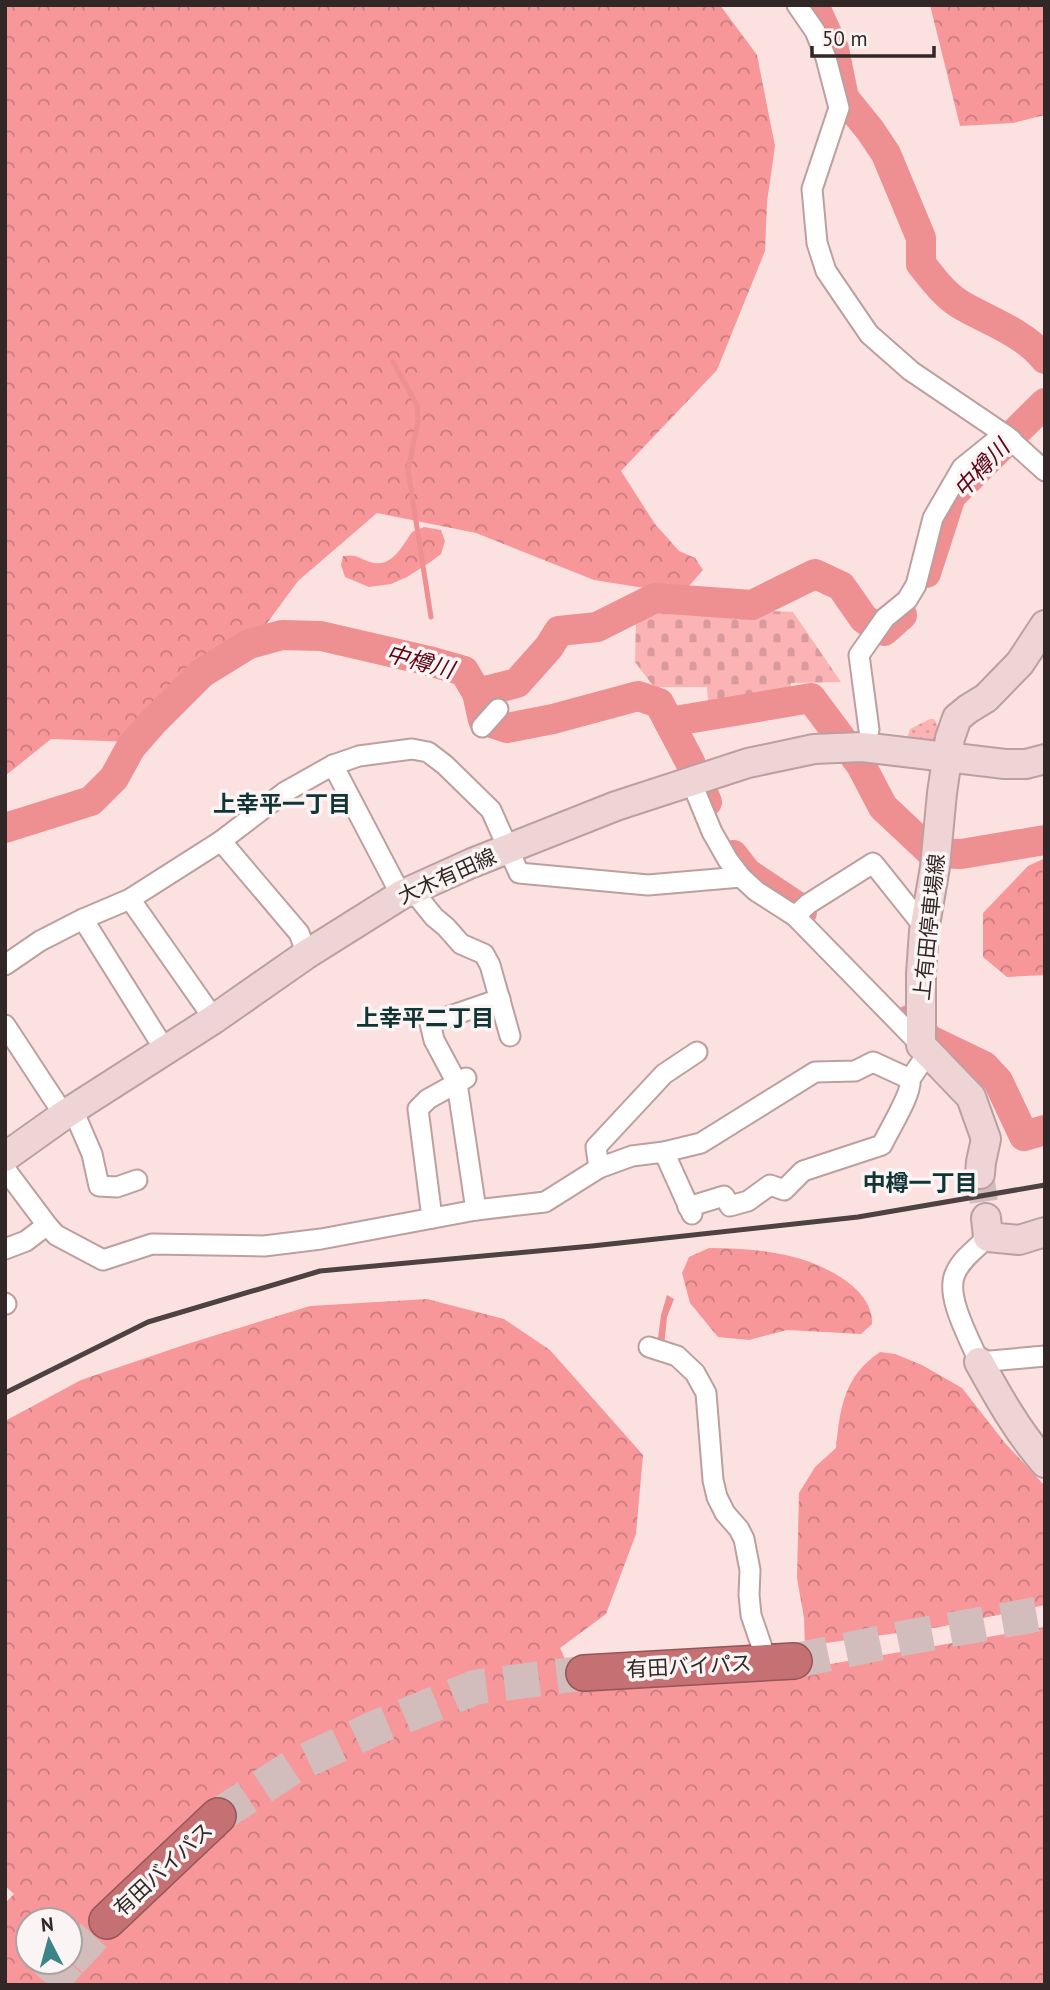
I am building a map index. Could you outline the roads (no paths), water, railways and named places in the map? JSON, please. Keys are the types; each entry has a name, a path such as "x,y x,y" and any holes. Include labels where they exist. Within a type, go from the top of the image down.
{"highway":[{"name":"有田バイパス","path":"584,1673 780,1661"},
{"name":"有田バイパス","path":"107,1921 218,1816"}],"main road":[{"name":"上有田停車場線","path":"924,1049 921,974 950,738 957,718 986,698 1020,663 1043,632"},
{"name":"大木有田線","path":"5,1157 307,954 407,893 472,863 616,806 748,763 814,749 862,747 948,756"},
{"path":"948,756 1005,764 1026,764 1045,759"},
{"path":"924,1049 971,1097 986,1139 980,1174"},
{"path":"987,1228 1019,1240 1045,1232"},
{"path":"979,1362 1004,1408 1045,1463"}],"street":[{"path":"797,5 815,31 826,58 839,108 812,190 817,243 826,271 870,334 911,371 1004,434 1045,470"},
{"path":"1004,434 1045,470"},
{"path":"869,730 859,655 885,618 907,600 916,585 933,518 962,468 1004,434"},
{"path":"482,727 498,709"},
{"path":"5,965 40,941 130,899 221,841 285,792 333,765 359,756 412,749 428,752 445,765 491,810 519,873 648,885 741,877"},
{"path":"333,765 407,893 461,944 484,954 490,965 510,1036"},
{"path":"664,1152 690,1211 724,1196 730,1206 748,1201 765,1183 784,1190 803,1171 882,1145 912,1087 910,1079 924,1049 800,912 756,891 741,877 712,832 691,781"},
{"path":"221,841 299,933 307,954"},
{"path":"800,912 873,863 925,928"},
{"path":"130,899 214,1019"},
{"path":"83,919 165,1050"},
{"path":"476,1210 461,1080 434,1040 430,1023 500,999"},
{"path":"5,1025 68,1113 92,1154 99,1186 117,1187 137,1180"},
{"path":"599,1168 596,1147 664,1074 697,1052"},
{"path":"5,1169 56,1235 103,1260 152,1244 264,1246 321,1239 476,1210 545,1202 599,1168 632,1156 701,1143 815,1072 855,1071 873,1062 910,1079"},
{"path":"432,1218 418,1109 428,1099 461,1080"},
{"path":"5,1249 26,1241 47,1225"},
{"path":"987,1228 955,1274 952,1291 979,1362 1045,1356"},
{"path":"649,1347 677,1356 695,1373 706,1393 713,1480 717,1497 744,1539 750,1570 751,1615 780,1661"}],"waterway":[{"name":"中樽川","path":"814,5 834,49 844,98 886,154 921,238 921,264 951,298 1018,335 1045,359"},
{"path":"393,362 417,405 418,421 408,470 431,617"},
{"name":"中樽川","path":"926,573 951,496 1045,403"},
{"name":"中樽川","path":"477,693 517,683 549,647 559,631 597,627 655,598 752,605 815,574 841,586 864,619 884,631 902,615"},
{"name":"中樽川","path":"5,828 91,801 114,778 131,747 202,673 249,644 282,635 321,636 464,671 477,693 483,720 507,728 553,719 638,696 659,703 690,762 707,802"},
{"path":"669,722 811,698 861,765 883,807 932,853 961,854 1045,840"},
{"path":"733,855 747,873 802,912"},
{"path":"909,1020 930,1040 984,1066 998,1081 1024,1136 1045,1130"}],"tunnel":[{"path":"980,1174 986,1218"},
{"path":"794,1661 1045,1613"},
{"path":"218,1816 294,1766 375,1728 476,1687 584,1673"},
{"path":"84,1946 107,1921"},
{"path":"48,1985 56,1976"}],"railway":[{"path":"5,1393 148,1322 320,1271 592,1246 858,1217 1045,1185"}],"district":[{"name":"上幸平一丁目","path":"282,803"},
{"name":"上幸平二丁目","path":"425,1017"},
{"name":"中樽一丁目","path":"920,1182"}]}
